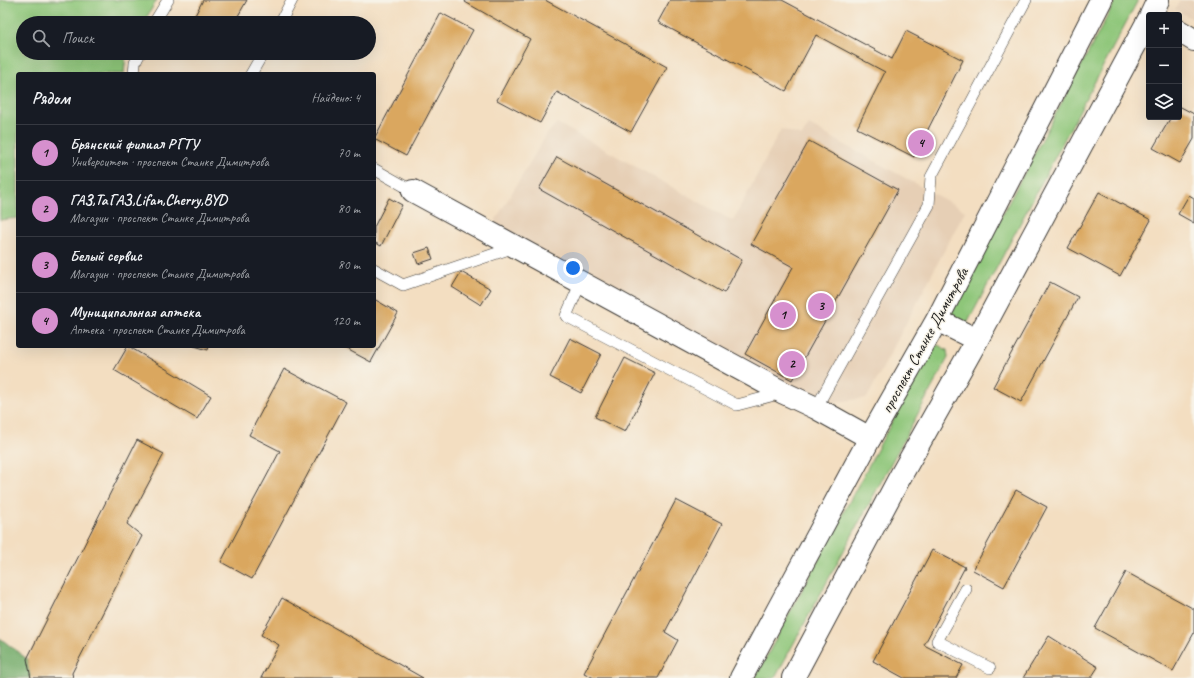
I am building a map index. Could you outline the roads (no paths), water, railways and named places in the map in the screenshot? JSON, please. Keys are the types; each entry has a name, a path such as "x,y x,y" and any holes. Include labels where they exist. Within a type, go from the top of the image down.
{"main road":[{"name":"проспект Станке Димитрова","path":"741,678 870,438 937,320 1101,0"},
{"path":"1152,12 1158,0"},
{"path":"794,678 900,477 977,340 1146,24"},
{"path":"1182,34 1194,40"},
{"path":"413,191 784,393 816,408 870,438"},
{"path":"937,320 977,340"}],"lane":[{"path":"158,16 168,0"},
{"path":"284,16 292,0"},
{"path":"816,408 929,204 931,177 1026,0"},
{"path":"134,72 136,60"},
{"path":"252,72 259,60"},
{"path":"376,170 413,191"},
{"path":"376,270 403,285 516,247"},
{"path":"581,282 566,316 737,405 784,393"},
{"path":"966,590 937,641 990,668"}],"place":[{"name":"Муниципальная аптека","path":"921,143"},
{"name":"Белый сервис","path":"821,306"},
{"name":"Брянский филиал РГТУ","path":"783,315"},
{"name":"ГАЗ,ТаГАЗ,Lifan,Cherry,BYD","path":"792,364"}]}
